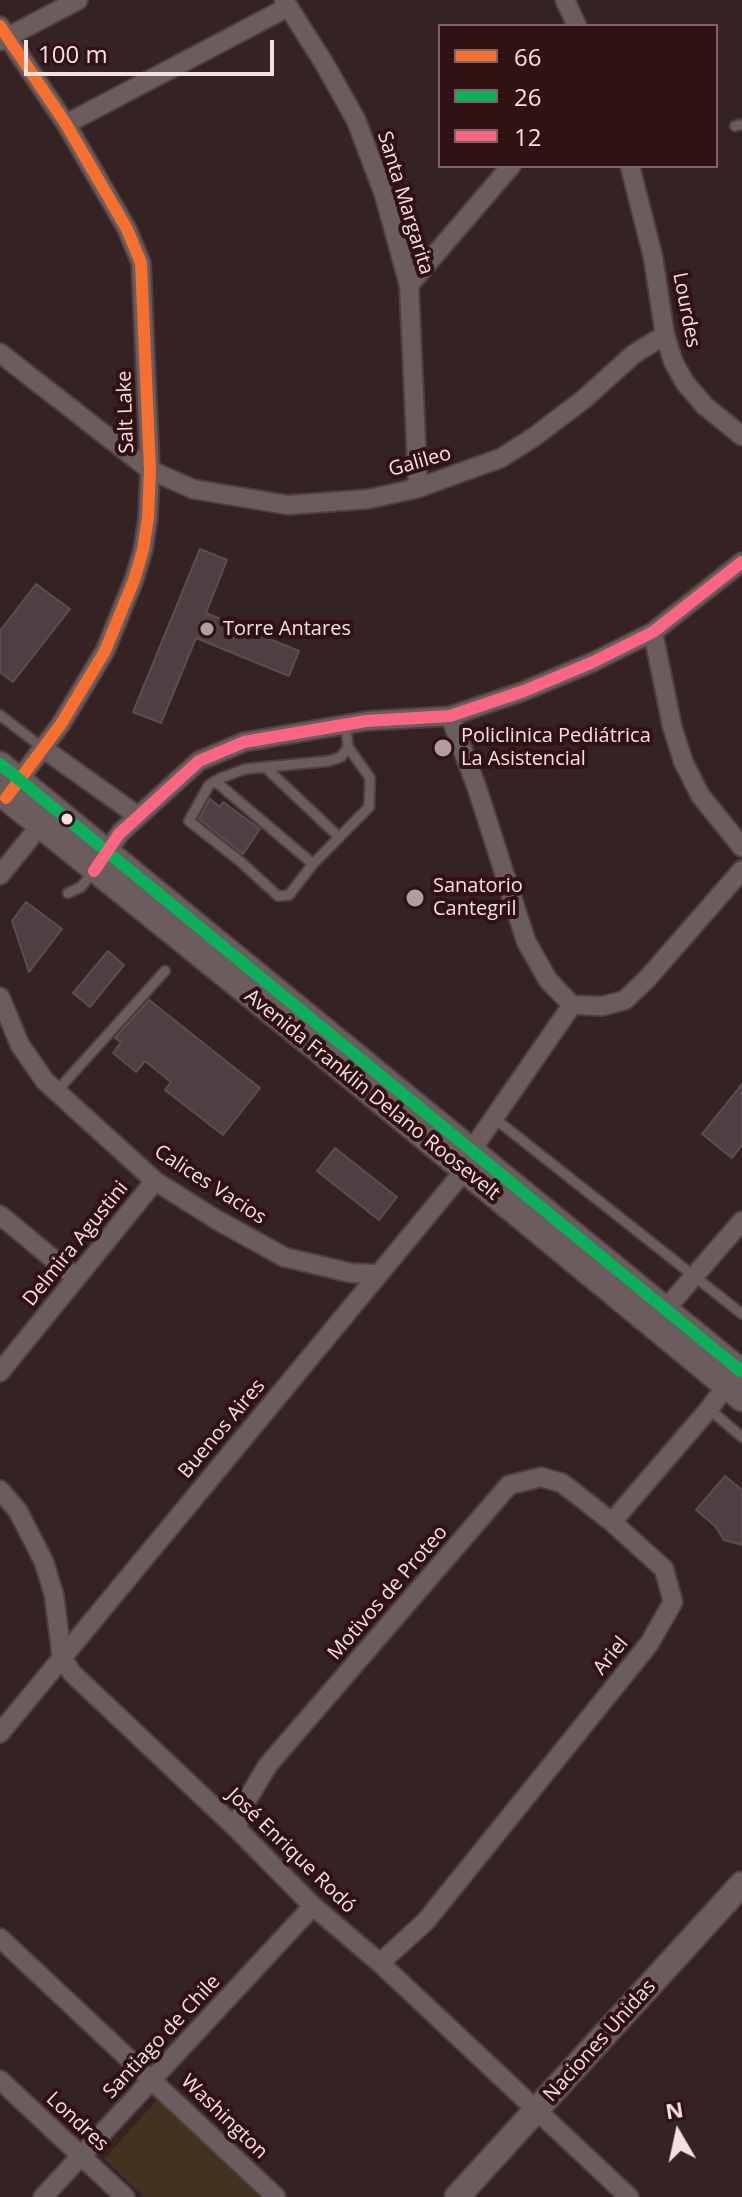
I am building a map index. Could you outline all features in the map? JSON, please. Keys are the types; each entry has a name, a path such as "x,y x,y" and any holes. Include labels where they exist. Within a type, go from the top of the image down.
{"main road":[{"name":"Avenida Franklin Delano Roosevelt","path":"6,784 39,827 100,861"},
{"name":"Avenida Franklin Delano Roosevelt","path":"6,784 737,1382"},
{"name":"Naciones Unidas","path":"457,2197 742,1884"}],"street":[{"path":"3,35 78,0"},
{"path":"565,0 576,24"},
{"path":"66,124 286,4"},
{"name":"Santa Margarita","path":"286,4 356,120 384,194 409,285 418,488"},
{"name":"Salt Lake","path":"3,35 66,124 127,229 141,263 150,470 148,518 134,580 105,651 44,749 6,784"},
{"path":"409,285 509,168"},
{"name":"Lourdes","path":"631,168 653,257 665,335 673,361 685,383 705,406 742,436"},
{"name":"Galileo","path":"0,353 150,470 193,489 288,505 369,499 418,488 501,458 584,399 634,354 665,335"},
{"path":"100,861 119,834 199,761 244,742 366,721 450,716 566,674 653,632 742,562"},
{"path":"653,632 672,726 683,761 700,795 742,847"},
{"path":"450,716 477,788 526,941 548,980 572,1005 603,1006 625,1000 742,870"},
{"path":"44,749 138,816"},
{"path":"0,875 39,827"},
{"name":"Calices Vacios","path":"0,997 20,1045 45,1081 155,1181 284,1257 351,1273 378,1274"},
{"name":"Buenos Aires","path":"0,1733 468,1161 572,1005"},
{"name":"Delmira Agustini","path":"0,1372 155,1181"},
{"path":"0,1215 76,1278"},
{"path":"659,1317 742,1221"},
{"path":"612,1522 709,1409 737,1382"},
{"name":"Motivos de Proteo","path":"236,1828 248,1798 268,1765 509,1485 541,1477 562,1483 612,1522"},
{"path":"0,1490 18,1511 44,1562 54,1595 62,1658"},
{"name":"Ariel","path":"380,1963 426,1921 649,1644 668,1614 673,1602 664,1569 612,1522"},
{"name":"José Enrique Rodó","path":"62,1658 72,1673 236,1828 313,1906 380,1963 629,2197"},
{"name":"Santiago de Chile","path":"43,2197 313,1906"},
{"name":"Washington","path":"0,1938 276,2197"},
{"name":"Londres","path":"0,2080 125,2197"}],"lane":[{"path":"0,715 44,749"},
{"path":"346,725 348,747 370,778 369,807 313,864 289,895 278,896 241,862 192,825 189,816 209,785 215,781 245,769 329,761 341,757 348,747"},
{"path":"265,767 339,837"},
{"path":"215,781 313,864"},
{"path":"68,893 81,887 100,861"},
{"path":"56,1092 165,971"},
{"path":"494,1118 742,1314"},
{"path":"709,1409 742,1437"}],"shaded area":[{"path":"157,2100 260,2197 144,2197 104,2159"}],"building":[{"name":"Torre Antares","path":"200,549 227,560 206,613 299,651 289,676 196,638 161,723 133,712"},
{"path":"36,584 70,609 13,682 0,672 0,631"},
{"path":"210,799 220,807 223,802 260,829 243,854 199,819"},
{"path":"26,902 62,929 29,972 12,921"},
{"path":"108,951 124,965 90,1007 73,993"},
{"path":"149,1000 260,1088 223,1135 165,1090 171,1082 145,1061 136,1072 113,1053 121,1042 115,1038"},
{"path":"742,1084 742,1145 732,1158 702,1134"},
{"path":"335,1148 397,1197 379,1220 317,1171"},
{"path":"725,1476 742,1490 742,1545 724,1540 715,1526 696,1510"}],"transit line":[{"name":"66","path":"0,26 66,124 127,229 141,263 150,470 143,550 105,651 61,724 6,798"},
{"name":"12","path":"94,871 119,834 199,761 244,742 366,721 450,716 524,691 653,632 742,562"},
{"name":"26","path":"0,764 742,1372"}],"place":[{"name":"Torre Antares","path":"207,629"},
{"name":"Policlinica Pediátrica La Asistencial","path":"443,748"},
{"name":"Sanatorio Cantegril","path":"415,898"}]}
